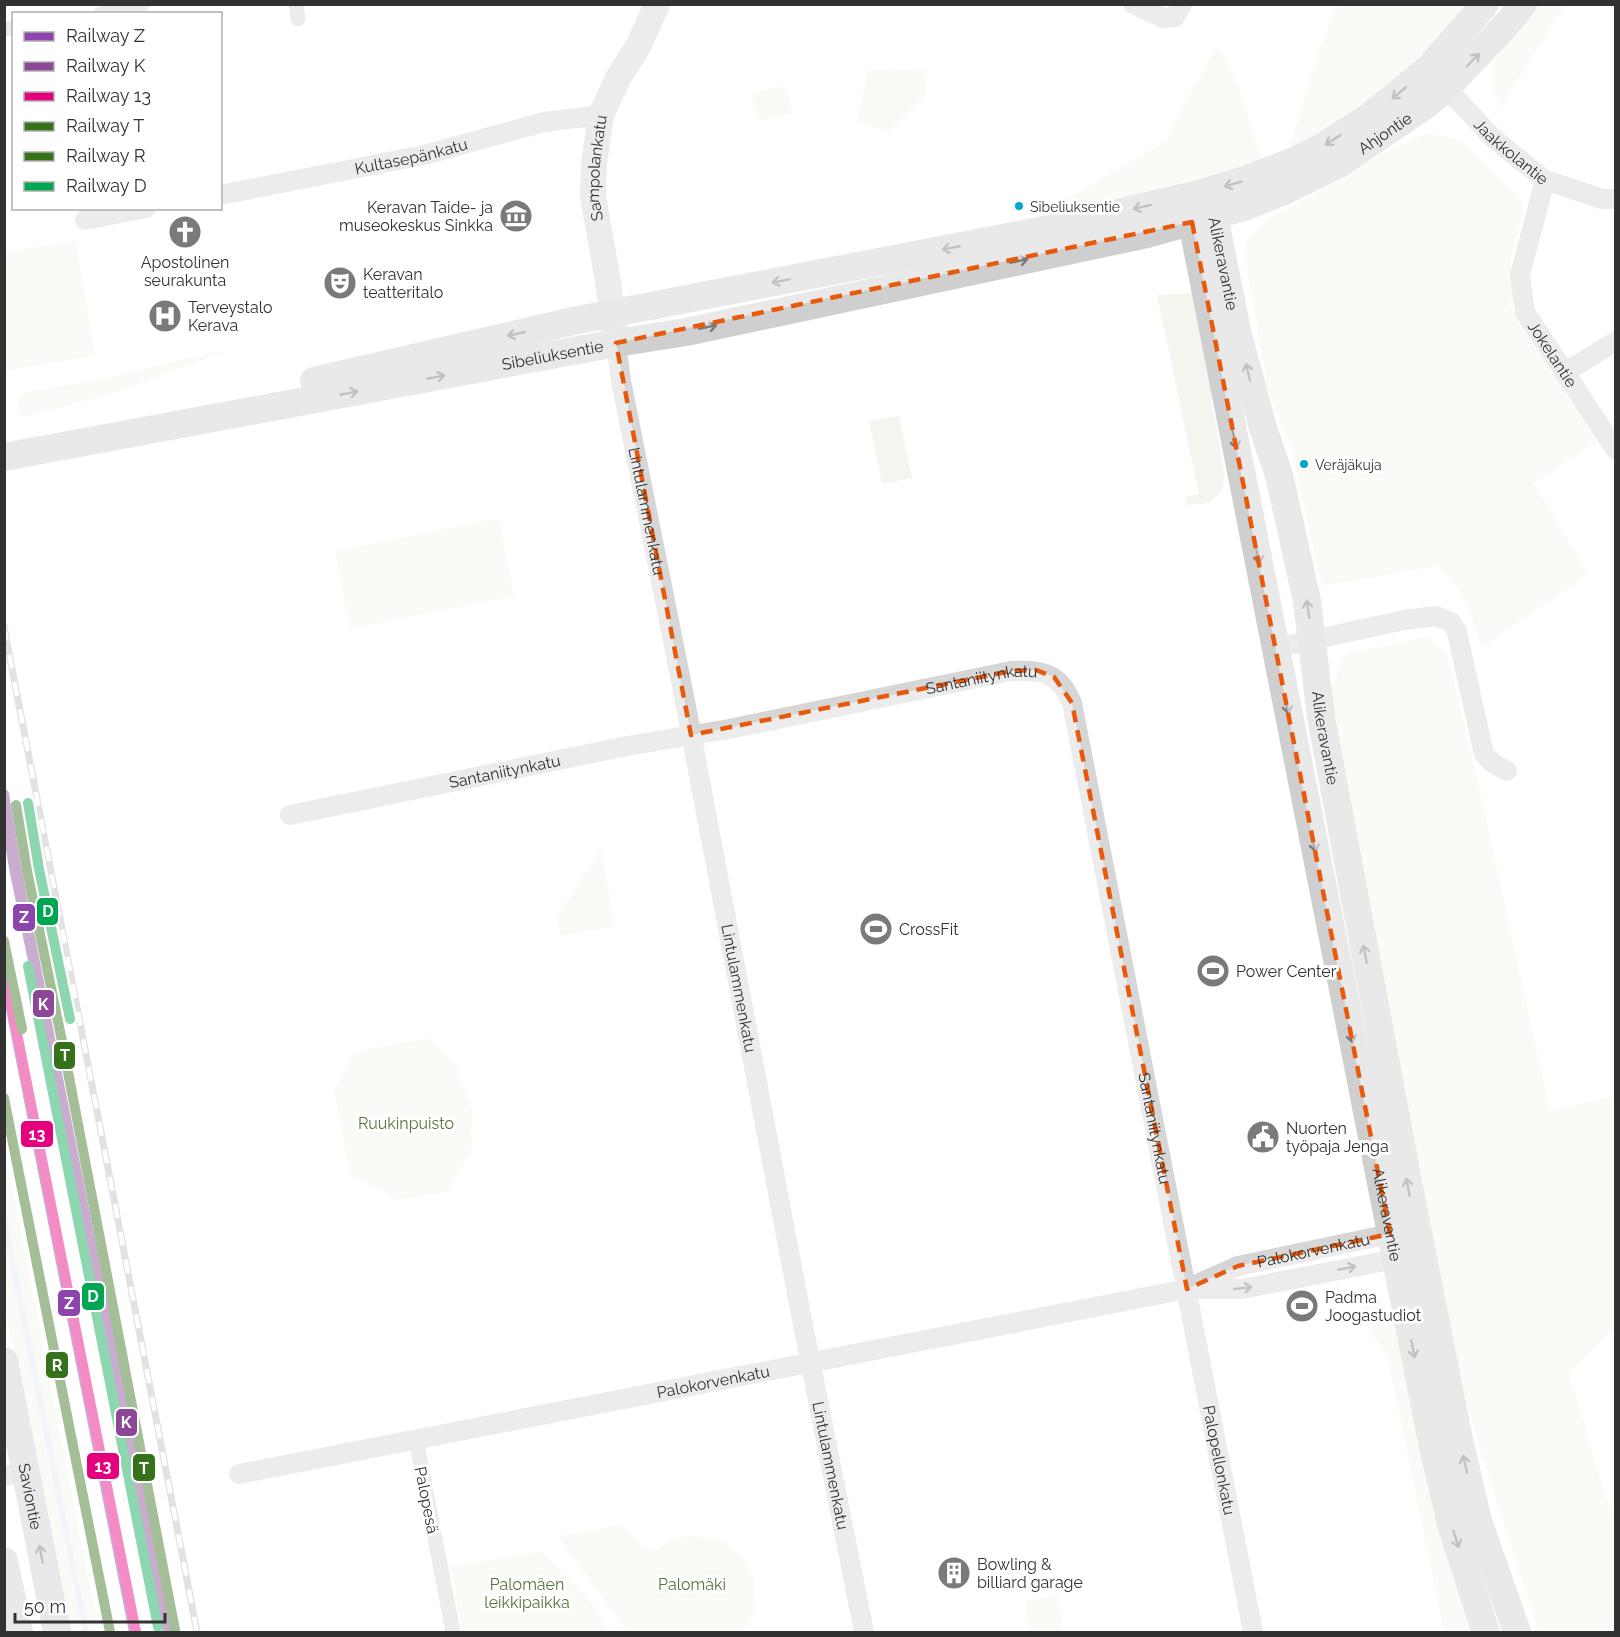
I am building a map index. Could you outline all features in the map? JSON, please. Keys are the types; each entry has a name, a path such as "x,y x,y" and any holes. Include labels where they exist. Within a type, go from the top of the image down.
{"main road":[{"name":"Ahjontie","path":"1202,211 1300,171 1339,164 1426,105 1438,78 1485,4"},
{"name":"Ahjontie","path":"1438,78 1505,26 1523,4"},
{"name":"Sibeliuksentie","path":"4,457 272,391 612,313 1049,229 1202,211"},
{"name":"Sibeliuksentie","path":"64,444 276,408 697,329 1147,234 1202,211"},
{"name":"Alikeravantie","path":"1202,211 1219,294 1276,648 1393,1246 1452,1528 1486,1632"},
{"name":"Alikeravantie","path":"1219,294 1279,475 1307,601 1321,717 1458,1435 1478,1521 1517,1632"},
{"name":"Saviontie","path":"4,1362 15,1474 57,1632"},
{"path":"4,1561 19,1632"}],"street":[{"path":"109,12 143,4"},
{"name":"Sampolankatu","path":"616,343 608,281 593,198 594,163 601,115 618,78 639,45 657,4"},
{"path":"1133,4 1163,18 1175,17 1181,6"},
{"name":"Jaakkolantie","path":"1438,78 1493,138 1545,180 1602,200 1616,199"},
{"name":"Kultasepänkatu","path":"222,195 424,154 544,122 601,115"},
{"name":"Jokelantie","path":"1545,180 1520,275 1525,312 1616,450"},
{"path":"85,220 136,210"},
{"path":"1564,373 1616,341"},
{"name":"Lintulammenkatu","path":"616,343 621,381 864,1632"},
{"path":"1276,648 1404,620 1436,616 1452,622 1457,632 1484,754 1494,764 1507,771"},
{"name":"Santaniitynkatu","path":"290,815 1011,671 1036,670 1054,677 1066,689 1072,703 1187,1289"},
{"name":"Palokorvenkatu","path":"239,1474 1187,1289 1238,1266 1420,1244"},
{"name":"Palopellonkatu","path":"1187,1289 1253,1632"},
{"name":"Palopesä","path":"416,1439 453,1632"}],"highlighted area":[{"path":"1192,222 1390,1234 1238,1266 1187,1289 1072,703 1054,677 1036,670 1011,671 691,735 616,343"}],"green space":[{"path":"1338,5 1475,5 1432,55 1362,111 1289,149 1321,44"},
{"path":"1533,5 1565,5 1500,108 1492,90 1492,64"},
{"path":"1215,47 1223,53 1244,103 1262,160 1171,188 1116,199 1061,203 1166,141"},
{"path":"925,68 926,95 889,132 857,123 867,71"},
{"path":"786,86 793,114 758,121 751,93"},
{"path":"1427,133 1461,140 1505,185 1520,195 1524,208 1510,260 1516,292 1509,306 1526,327 1598,441 1534,483 1588,574 1481,648 1466,600 1439,566 1322,586 1291,447 1268,391 1244,252 1248,238 1271,217 1383,153"},
{"path":"76,240 95,356 5,371 5,252"},
{"path":"1194,293 1209,349 1212,406 1223,462 1224,486 1218,495 1207,503 1186,505 1185,497 1199,494 1157,295"},
{"path":"220,351 222,353 107,395 21,418 18,401 22,393 106,378"},
{"path":"899,416 912,478 882,484 869,422"},
{"path":"499,518 514,596 350,629 335,551"},
{"path":"1426,637 1447,653 1479,786 1550,1111 1615,1096 1615,1327 1569,1373 1615,1527 1615,1632 1539,1632 1494,1495 1463,1390 1374,937 1330,691 1345,654"},
{"path":"601,849 615,926 560,936 557,917"},
{"name":"Ruukinpuisto","path":"429,1038 455,1063 472,1111 471,1151 447,1192 398,1200 350,1174 334,1089 354,1055 363,1050"},
{"path":"4,1144 99,1632 69,1632 5,1308"},
{"path":"1377,1293 1399,1331 1477,1632 1444,1632 1388,1359 1368,1328 1360,1303"},
{"name":"Palomäki","path":"622,1525 644,1547 654,1552 668,1541 691,1535 720,1540 742,1556 754,1580 755,1610 743,1632 628,1632 557,1536"},
{"name":"Palomäen leikkipaikka","path":"541,1551 590,1601 611,1632 462,1632 451,1566"},
{"path":"1057,1595 1064,1632 1030,1632 1024,1601"}],"waterway":[{"path":"4,1219 86,1632"}],"railway":[{"path":"4,627 197,1632"}],"rail line":[{"name":"K","path":"4,794 17,872 168,1632"},
{"name":"D","path":"28,803 70,1019"},
{"name":"T","path":"16,805 175,1630"},
{"name":"Z","path":"4,810 46,1024"},
{"name":"R","path":"4,941 22,1029"},
{"name":"D","path":"28,966 158,1627"},
{"name":"13","path":"4,968 136,1632"},
{"name":"Z","path":"4,974 134,1632"},
{"name":"R","path":"4,1098 110,1632"}],"place":[{"name":"Sibeliuksentie","path":"1019,206"},
{"name":"Keravan Taide- ja museokeskus Sinkka","path":"516,216"},
{"name":"Apostolinen seurakunta","path":"185,232"},
{"name":"Keravan teatteritalo","path":"340,283"},
{"name":"Terveystalo Kerava","path":"165,316"},
{"name":"Veräjäkuja","path":"1304,464"},
{"name":"CrossFit","path":"876,929"},
{"name":"Power Center","path":"1213,971"},
{"name":"Nuorten työpaja Jenga","path":"1263,1137"},
{"name":"Padma Joogastudiot","path":"1302,1306"},
{"name":"Bowling & billiard garage","path":"954,1573"}]}
